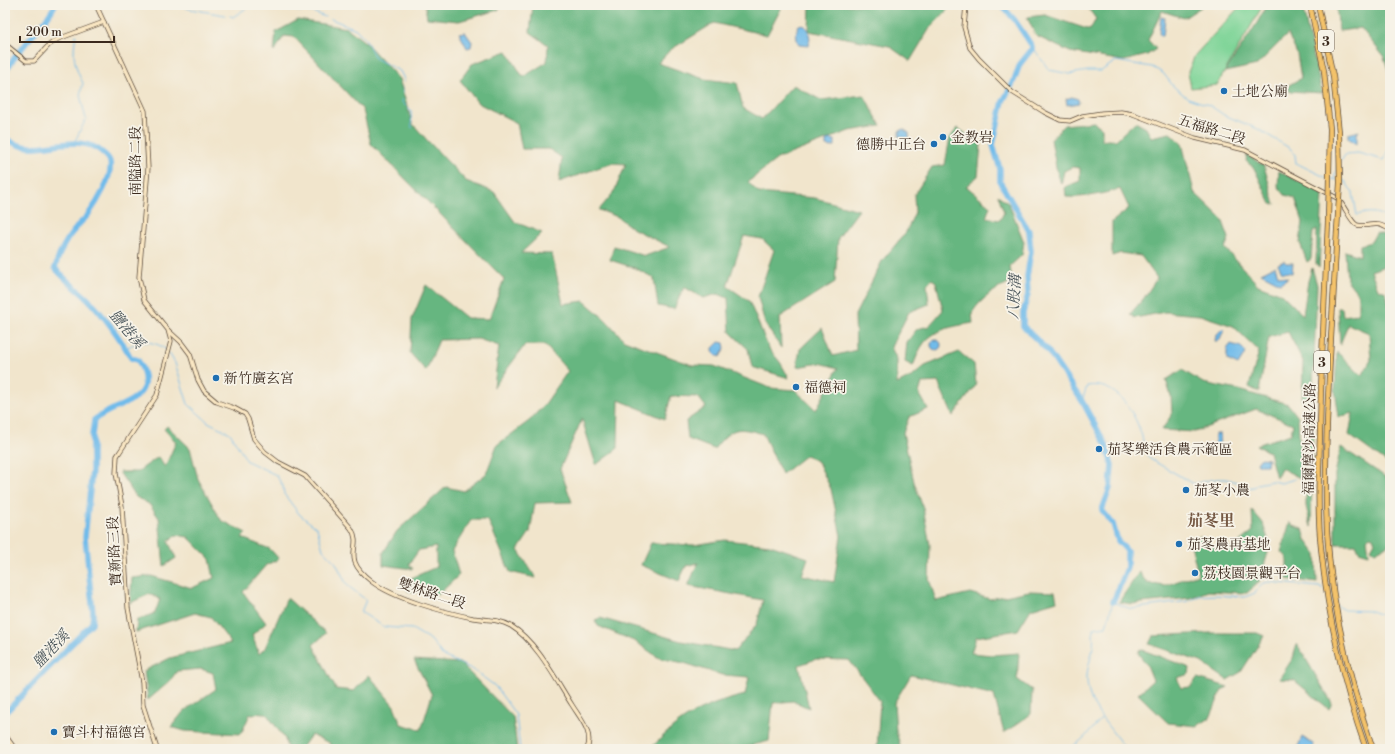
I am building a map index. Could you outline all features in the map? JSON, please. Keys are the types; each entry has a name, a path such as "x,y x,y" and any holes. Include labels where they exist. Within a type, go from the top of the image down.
{"highway":[{"name":"福爾摩沙高速公路","path":"1310,5 1324,71 1330,129 1328,221 1321,372 1318,504 1321,548 1329,608 1340,668 1351,707 1366,749"},
{"name":"福爾摩沙高速公路","path":"1318,5 1333,76 1339,132 1340,183 1328,409 1326,503 1329,546 1337,607 1348,666 1361,716 1373,749"}],"street":[{"name":"南隘路二段","path":"96,5 145,111 148,168 139,277 144,300 168,330"},
{"name":"五福路二段","path":"966,5 964,27 970,48 1012,92 1025,102 1060,120 1070,121 1088,115 1120,112 1133,114 1195,138 1245,150 1337,198 1343,203 1352,222 1357,225 1375,223 1390,230"},
{"path":"6,45 26,61 36,60 49,45 62,37 104,22"},
{"name":"寶新路三段","path":"156,749 143,705 142,682 128,608 124,524 116,468 118,456 121,450 157,395 167,362 170,346 168,330"},
{"name":"雙林路二段","path":"168,330 181,342 190,354 198,380 204,391 214,400 245,414 254,439 265,452 278,462 305,476 351,528 355,538 353,558 361,572 380,587 401,597 473,618 498,620 515,629 541,655 587,731 589,738 587,749"},
{"path":"5,735 15,749"}],"green space":[{"path":"425,5 502,5 498,10 459,21 427,18"},
{"path":"533,5 783,5 767,35 714,23 670,50 658,63 704,79 737,83 743,108 762,119 793,85 821,100 864,95 881,126 849,131 777,159 748,182 759,193 815,198 859,210 838,238 835,282 780,317 781,348 765,324 758,297 774,250 762,239 744,236 727,286 749,301 769,349 780,362 789,378 752,367 748,349 730,332 728,298 718,294 703,298 684,287 674,309 658,306 654,278 635,268 610,260 614,246 645,256 670,247 632,228 618,217 599,210 614,192 626,164 612,163 559,182 562,158 549,149 522,149 517,123 478,103 460,80 472,64 507,51 523,77 547,62 548,45 530,32"},
{"path":"810,5 952,5 930,28 910,61 889,46 809,31"},
{"path":"1086,5 1204,5 1184,18 1162,11 1148,40 1156,49 1147,55 1124,61 1070,52 1036,36 1027,17 1045,15 1090,30 1096,19"},
{"path":"1241,5 1263,5 1217,85 1191,88 1188,72 1195,55"},
{"path":"1267,5 1302,5 1322,93 1288,91 1289,85 1301,78 1297,54 1288,34 1257,65 1225,72"},
{"path":"1336,5 1390,5 1390,76 1384,57 1361,28 1339,31"},
{"path":"298,20 347,28 366,43 399,79 412,123 427,140 466,181 494,192 515,222 542,233 521,253 552,254 563,304 584,301 606,320 624,340 692,365 714,366 770,388 795,390 816,410 838,368 820,363 797,367 800,349 822,328 833,356 856,350 855,315 882,261 906,232 915,212 914,195 932,167 945,165 950,137 958,128 981,145 978,176 966,186 990,206 986,218 1000,220 1004,212 998,195 1009,204 1024,242 1022,255 1010,266 1012,281 984,298 972,313 973,323 947,328 929,338 921,348 913,366 905,362 907,342 917,329 929,326 943,310 936,282 932,279 927,285 929,304 909,312 891,347 897,360 897,384 913,376 925,366 959,352 974,364 976,385 953,416 938,382 922,383 919,393 928,409 909,417 903,433 914,482 923,508 930,545 929,579 936,601 970,593 990,599 1029,591 1055,592 1057,601 1031,609 1018,630 976,637 971,653 992,655 1019,653 1017,679 1032,690 1031,714 1004,733 994,695 911,675 894,703 896,731 901,749 877,749 880,701 849,660 816,659 799,665 809,708 793,701 773,703 769,741 737,749 650,749 672,728 693,714 716,703 745,695 749,677 722,675 684,663 659,658 636,642 598,626 595,620 600,618 681,641 735,651 757,624 763,600 688,586 698,563 686,566 679,581 641,565 651,543 694,545 725,540 770,545 808,558 802,575 834,582 841,536 831,489 818,462 806,455 782,474 763,434 746,430 740,429 730,432 714,449 688,439 686,421 706,407 698,397 671,396 665,419 619,400 618,448 596,465 582,419 560,469 572,502 535,503 530,532 518,550 536,578 510,572 488,520 471,520 452,551 459,575 438,595 408,591 405,581 436,567 436,547 419,550 409,564 413,569 383,565 383,553 397,531 446,487 464,491 486,474 497,445 529,421 545,404 568,371 545,345 525,345 494,387 499,346 478,339 439,340 426,371 410,353 412,319 426,285 467,318 489,319 504,279 371,144 363,110 294,37 284,36 274,52 276,32"},
{"path":"1094,122 1102,128 1102,140 1116,140 1135,122 1146,128 1151,137 1170,133 1182,143 1194,192 1222,219 1229,238 1225,248 1258,285 1282,294 1303,315 1308,281 1312,268 1317,285 1312,408 1302,402 1303,361 1288,332 1269,337 1259,392 1249,387 1259,351 1233,326 1200,315 1165,312 1135,318 1130,314 1144,298 1157,278 1141,256 1121,253 1112,256 1112,222 1129,208 1120,189 1080,197 1066,197 1065,187 1080,181 1080,168 1072,167 1064,171 1061,184 1056,167 1051,139 1064,125"},
{"path":"1247,155 1264,166 1275,205 1271,204 1254,168 1246,161"},
{"path":"1279,171 1323,194 1319,268 1316,264 1317,230 1313,232 1311,259 1307,262 1300,243 1303,222 1295,198 1285,195 1278,186"},
{"path":"1376,233 1390,236 1390,264 1371,271 1378,289 1386,292 1390,310 1390,465 1349,435 1353,413 1339,417 1335,390 1337,352 1362,376 1371,360 1369,333 1348,324 1340,345 1338,308 1342,308 1343,316 1358,314 1358,294 1347,280 1345,251 1360,256 1360,245 1371,242"},
{"path":"1182,370 1203,383 1238,390 1288,404 1298,417 1300,478 1281,468 1276,478 1269,452 1256,445 1291,434 1293,424 1256,409 1194,432 1162,430 1172,414 1171,396 1166,380"},
{"path":"1304,417 1313,422 1311,527 1306,506 1306,426"},
{"path":"167,426 190,448 198,479 221,520 246,533 242,538 270,549 279,559 266,565 243,592 266,623 252,635 259,654 265,648 287,598 326,633 313,645 336,689 354,691 369,675 394,706 401,724 421,730 432,695 414,660 460,663 513,717 517,749 329,749 330,743 311,735 301,749 287,749 285,739 266,713 250,714 241,734 185,731 171,727 184,711 216,689 213,673 201,669 177,671 169,682 148,700 144,671 170,658 231,643 211,617 195,613 136,632 137,620 155,613 160,599 150,594 130,603 132,578 151,576 192,588 214,578 210,559 188,537 176,535 168,541 176,558 164,566 159,518 149,504 136,497 119,472 137,472 158,457 165,467 176,442 164,429"},
{"path":"1341,447 1390,480 1390,544 1375,552 1371,549 1375,542 1373,537 1370,536 1367,539 1369,554 1359,551 1356,544 1335,544 1335,474"},
{"path":"1252,510 1263,523 1270,546 1259,582 1247,593 1208,591 1190,598 1132,604 1119,602 1139,572 1147,583 1164,586 1198,574 1190,540 1201,536 1216,549 1232,548 1253,531"},
{"path":"1290,522 1293,526 1303,529 1306,540 1316,554 1317,583 1287,579 1287,557 1281,552"},
{"path":"1209,633 1257,633 1264,636 1241,672 1227,680 1201,662 1149,644 1153,636"},
{"path":"1297,644 1332,703 1329,709 1294,680 1279,679 1293,658"},
{"path":"1140,649 1190,668 1189,674 1177,678 1181,688 1191,687 1197,678 1228,687 1222,690 1210,718 1197,726 1168,723 1138,694 1153,680 1147,665 1138,653"}],"water":[{"path":"1161,17 1165,18 1163,36 1159,33"},
{"path":"803,24 808,29 810,39 808,46 799,45 797,40 796,32 799,25"},
{"path":"465,32 472,42 471,47 467,48 459,33"},
{"path":"1072,97 1078,99 1079,103 1067,105 1066,99"},
{"path":"903,129 909,133 909,139 899,137 899,131"},
{"path":"1359,131 1357,134 1357,144 1348,138 1348,134"},
{"path":"829,139 835,140 835,146 826,146 826,141"},
{"path":"1284,261 1286,263 1293,263 1292,273 1282,272 1278,264"},
{"path":"1275,266 1278,275 1288,278 1280,283 1261,273"},
{"path":"1223,328 1224,330 1219,341 1215,341 1216,335"},
{"path":"936,340 941,345 936,350 931,345"},
{"path":"719,342 724,343 725,348 720,357 715,354 713,350"},
{"path":"1231,344 1241,347 1246,352 1238,365 1227,360 1227,349"},
{"path":"1215,434 1220,434 1219,448 1216,448 1215,445"},
{"path":"1261,458 1268,459 1267,465 1258,465 1257,463"},
{"path":"1302,737 1313,744 1314,749 1297,749"}],"waterway":[{"name":"鹽港溪","path":"5,73 16,55 43,23 55,5"},
{"path":"179,5 190,9 225,15"},
{"name":"八股溝","path":"1001,5 1014,19 1032,46 1032,49 1020,64 1013,83 1003,101 993,145 1000,169 1000,182 1029,231 1031,251 1027,276 1028,294 1023,313 1023,326 1048,351 1082,401 1106,445 1112,465 1110,488 1102,510 1113,524 1118,541 1127,551 1127,568 1113,602"},
{"path":"230,16 233,17 248,7 313,12 325,17"},
{"path":"331,19 356,29 366,40 375,58 400,71 404,79 402,102 411,111 412,128"},
{"path":"74,143 86,119 80,95 83,83 76,66 74,54 76,35"},
{"path":"5,41 19,52"},
{"path":"1032,46 1049,70 1070,74 1088,71 1101,71 1116,61 1152,67 1163,73 1174,87 1188,98 1209,105 1224,115 1258,129 1291,149 1295,155 1296,163 1327,178"},
{"name":"鹽港溪","path":"5,138 26,147 39,147 68,143 87,144 95,147 109,159 109,175 104,190 88,215 69,237 55,268 99,311 117,335 131,358 138,360 144,374 144,384 141,392 134,399 94,420 92,435 92,471 85,537 93,613 92,623 5,713"},
{"path":"1341,161 1346,154 1358,153 1383,160 1390,149"},
{"path":"1334,179 1338,165"},
{"path":"1332,179 1338,180"},
{"path":"1342,181 1345,181 1353,193 1357,215 1375,213 1390,220"},
{"path":"126,348 137,343 148,342 161,346 167,351"},
{"path":"169,353 175,363 188,404 208,422 230,433 247,461 276,475 283,486 284,494 300,515 317,528 323,550 336,563 347,585 366,600 361,612 384,627 412,629 431,640 443,656 472,669 495,686 516,715 520,749"},
{"path":"1082,401 1087,386 1097,386 1114,392 1128,406 1138,424 1146,453 1150,459 1194,484 1214,479 1227,479 1245,488 1254,487 1257,484 1272,481 1281,483 1295,479"},
{"path":"1125,749 1095,707 1088,688 1087,677 1092,654 1093,628 1106,626 1113,602 1131,609 1189,601 1199,596 1215,595 1245,597 1255,593 1263,583 1269,582 1319,587 1324,590"},
{"path":"1330,600 1334,604"},
{"path":"1337,606 1344,610 1371,611 1390,618"},
{"path":"1067,749 1081,740 1101,719"}],"place":[{"name":"土地公廟","path":"1224,91"},
{"name":"金教岩","path":"943,137"},
{"name":"德勝中正台","path":"934,144"},
{"name":"新竹廣玄宮","path":"216,378"},
{"name":"福德祠","path":"796,387"},
{"name":"茄苳樂活食農示範區","path":"1099,449"},
{"name":"茄苳小農","path":"1186,490"},
{"name":"茄苳農再基地","path":"1179,544"},
{"name":"荔枝園景觀平台","path":"1195,573"},
{"name":"寶斗村福德宮","path":"54,732"}],"district":[{"name":"茄苳里","path":"1211,520"}]}
